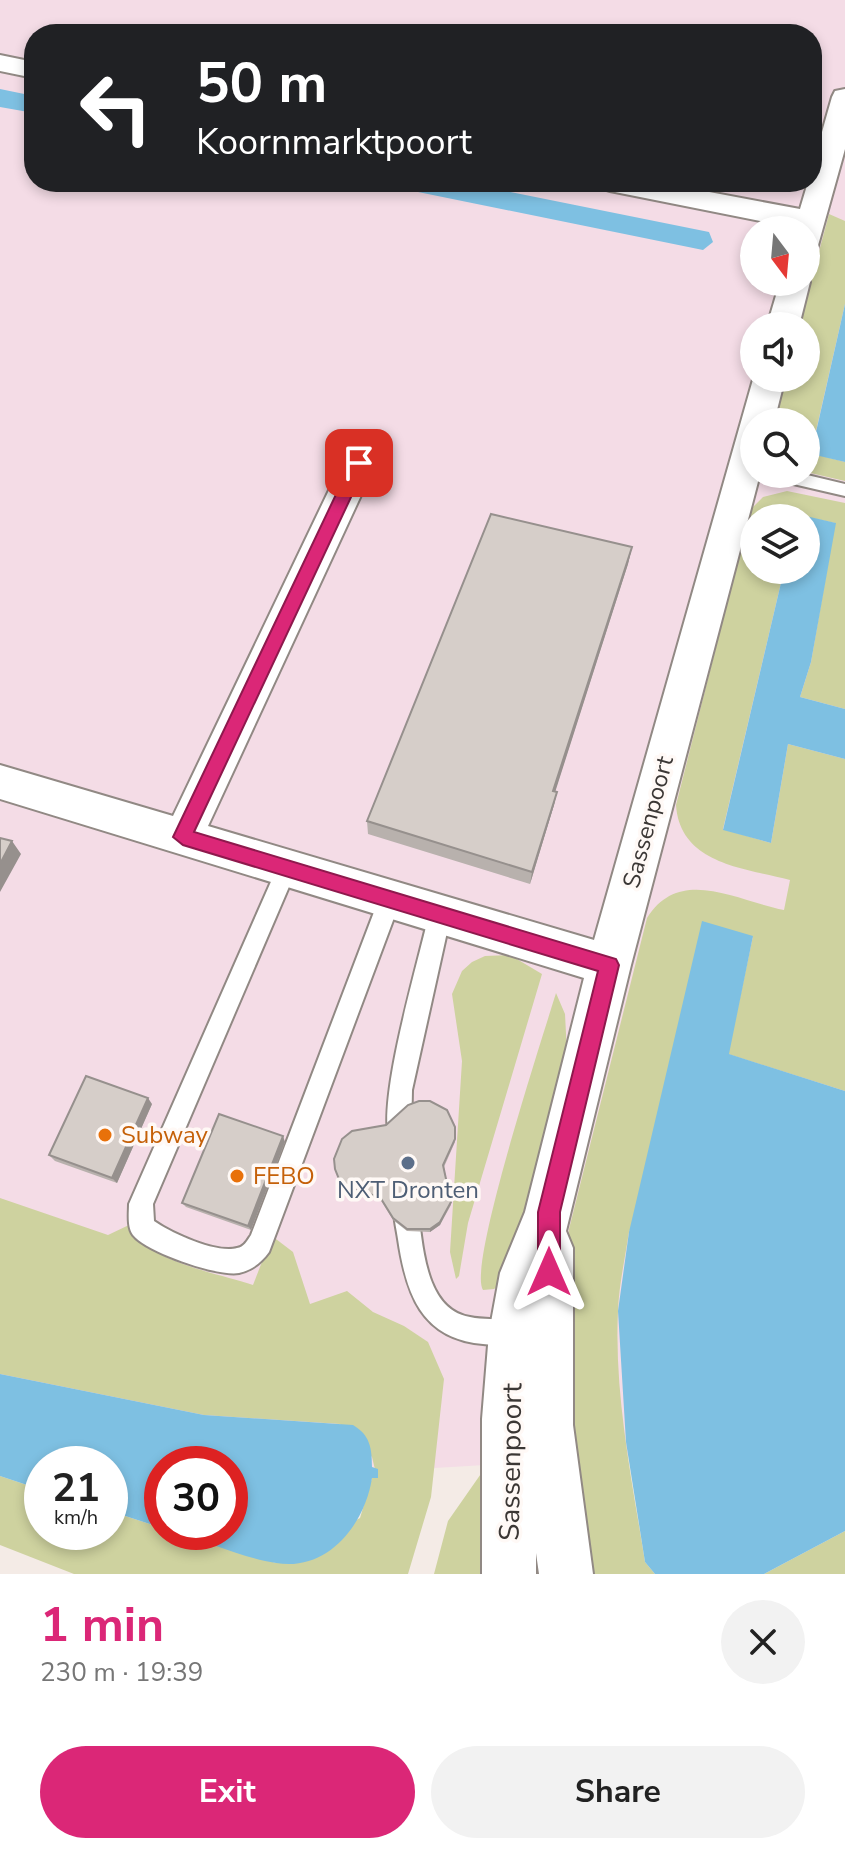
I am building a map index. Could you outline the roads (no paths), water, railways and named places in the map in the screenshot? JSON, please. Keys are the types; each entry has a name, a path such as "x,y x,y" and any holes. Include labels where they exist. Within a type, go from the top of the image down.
{"street":[{"path":"0,63 24,68"},
{"path":"822,183 845,97"},
{"path":"650,192 745,216"},
{"path":"813,216 820,192"},
{"path":"183,837 359,463"},
{"name":"Sassenpoort","path":"509,1574 508,1419 531,1333 549,1212 609,965 749,488"},
{"path":"0,782 609,965"},
{"name":"Sassenpoort","path":"531,1333 547,1425 566,1574"}],"lane":[{"path":"820,482 845,490"},
{"path":"287,868 141,1204 142,1227 152,1237 228,1262 253,1254 260,1243 390,899"},
{"path":"440,914 401,1090 400,1172 418,1281 435,1314 462,1328 531,1333"}],"water":[{"path":"0,89 24,94 24,111 0,107"},
{"path":"418,192 511,192 709,232 713,242 703,250"},
{"path":"845,304 845,462 820,456 820,414"},
{"path":"820,519 836,523 811,662 800,697 845,709 845,759 788,744 771,843 723,830 781,584 820,584"},
{"path":"702,921 753,936 729,1054 845,1091 845,1531 764,1574 655,1574 645,1562 626,1442 618,1311 629,1232"},
{"path":"0,1374 204,1415 353,1425 369,1443 372,1467 378,1469 378,1478 372,1478 361,1512 341,1541 312,1560 295,1564 276,1563 230,1550 248,1550 248,1446 144,1446 144,1522 128,1517 128,1446 24,1446 24,1484 0,1476"}],"place":[{"name":"Subway","path":"105,1135"},
{"name":"NXT Dronten","path":"408,1163"},
{"name":"FEBO","path":"237,1176"}]}
